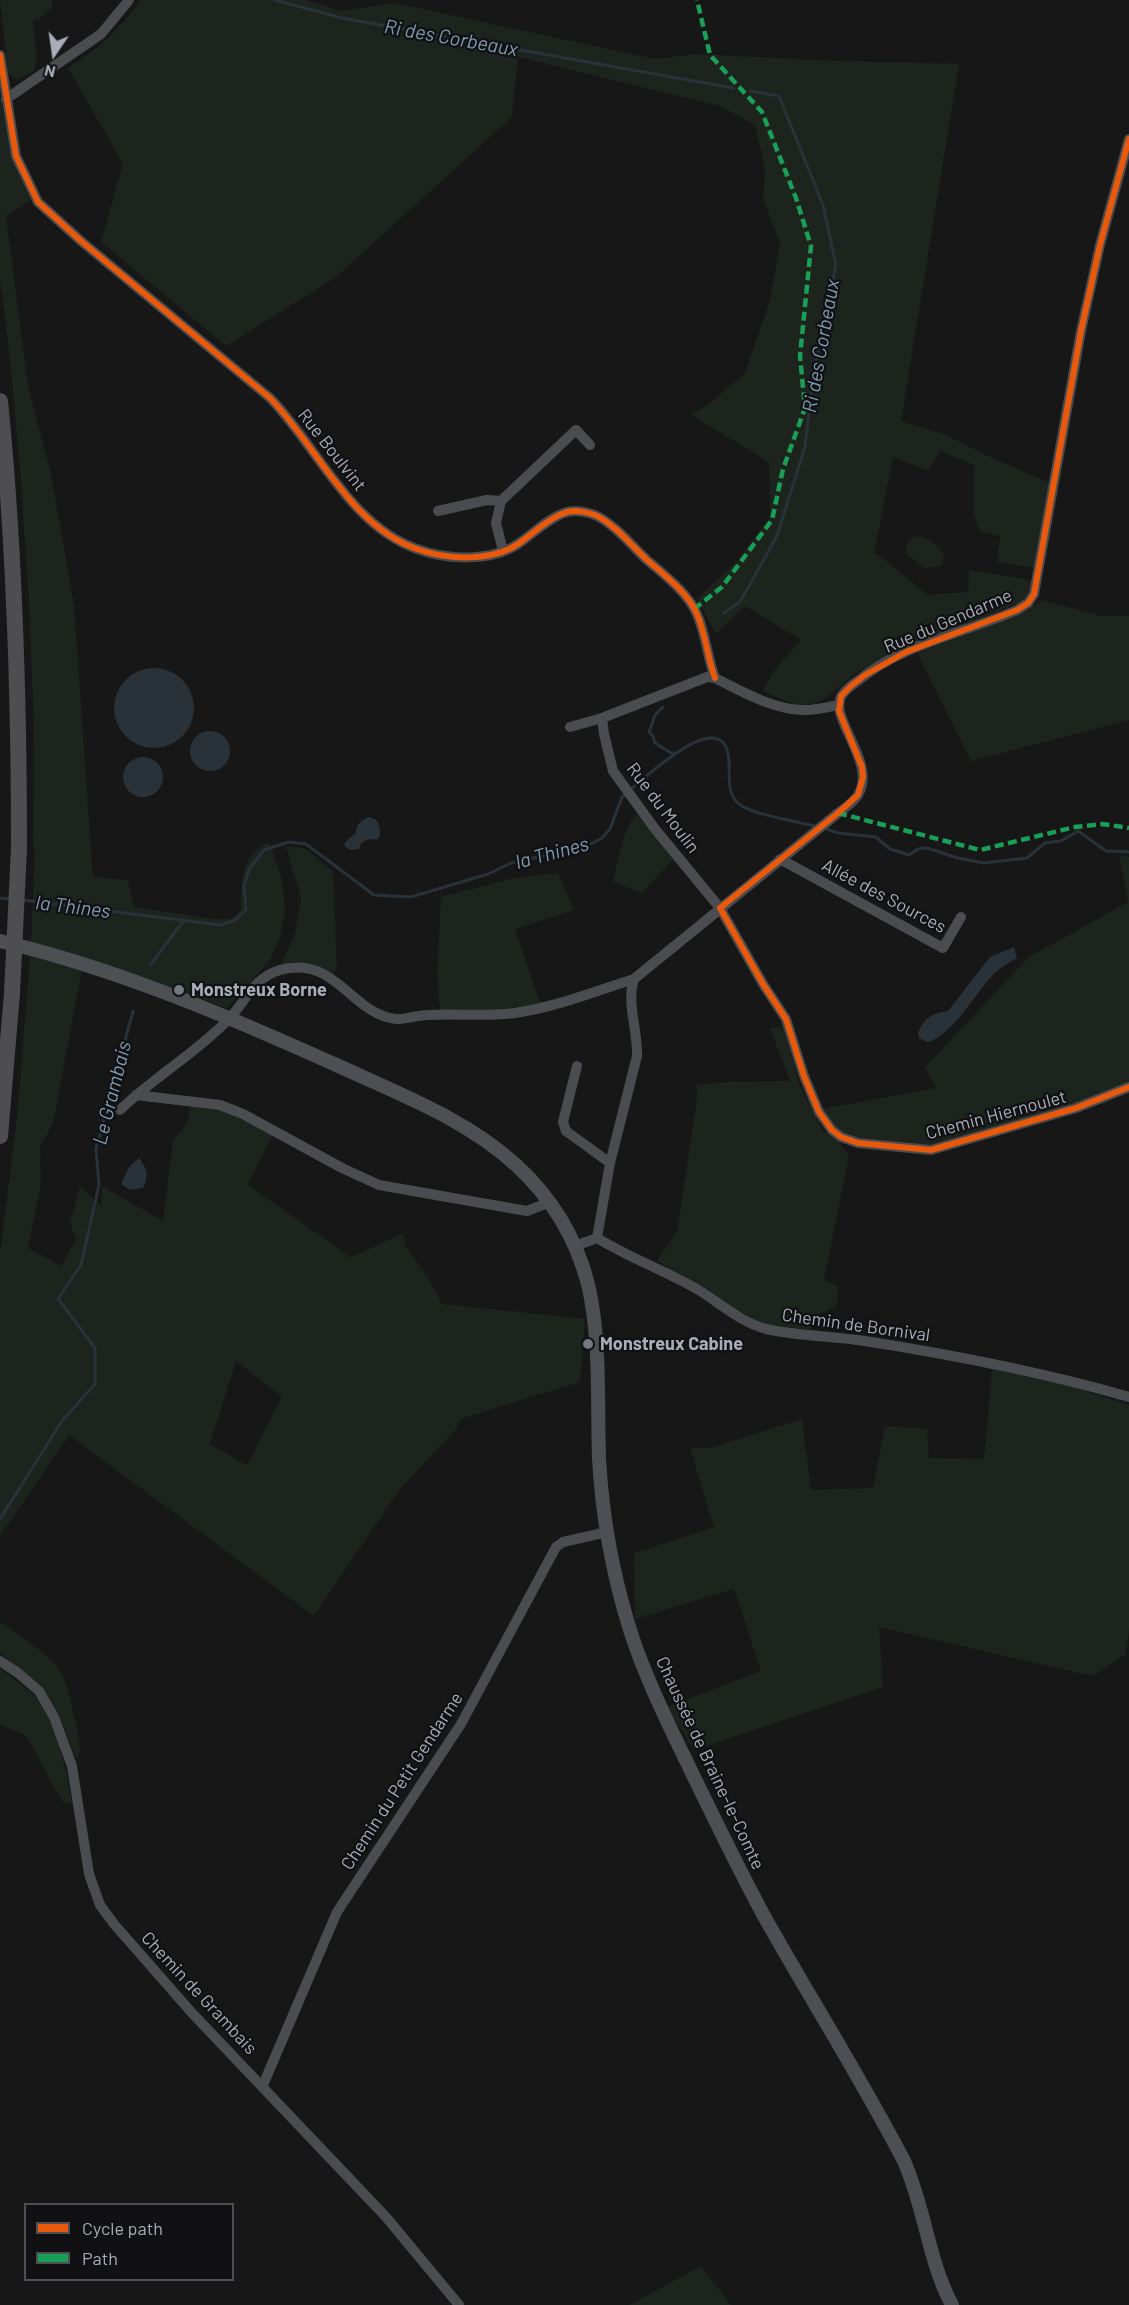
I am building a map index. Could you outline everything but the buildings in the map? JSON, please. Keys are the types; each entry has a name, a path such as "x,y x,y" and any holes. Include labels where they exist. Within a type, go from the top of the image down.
{"highway":[{"path":"0,400 16,603 19,724 19,848 12,993 0,1136"}],"main road":[{"name":"Chaussée de Braine-le-Comte","path":"0,942 92,966 229,1019 401,1094 468,1130 515,1163 550,1202 575,1246 588,1287 594,1319 599,1465 608,1532 629,1628 661,1711 762,1912 904,2161 917,2194 930,2249 952,2305"}],"street":[{"path":"6,99 101,34 129,0"},
{"name":"Rue Boulvint","path":"0,55 16,156 38,202 81,241 270,398 286,414 342,490 376,527 417,550 442,556 484,556 516,545 564,513 574,511 597,516 687,598 697,615 715,678"},
{"name":"Rue du Gendarme","path":"839,705 841,696 885,663 906,652 1017,610 1028,603 1034,594 1081,331 1100,245 1129,139"},
{"path":"503,551 496,523 501,501 576,430 590,445"},
{"path":"438,511 487,500 501,501"},
{"path":"120,1110 229,1019 249,990 265,975 282,969 311,969 326,975 343,986 375,1014 397,1019 428,1015 514,1013 578,997 634,979 854,800 862,786 863,777 855,748 839,711 839,705 805,711 791,710 764,701 715,678 706,677 602,718 570,727"},
{"name":"Rue du Moulin","path":"602,718 609,761 613,771 655,829 720,908"},
{"name":"Allée des Sources","path":"780,859 943,948 961,917"},
{"name":"Chemin Hiernoulet","path":"720,908 757,975 786,1019 804,1076 819,1112 832,1130 841,1137 858,1143 931,1150 1053,1116 1129,1087"},
{"path":"575,1246 597,1238 610,1163 637,1056 638,1038 630,992 634,979"},
{"path":"577,1066 563,1122 566,1131 610,1163"},
{"path":"136,1095 220,1105 243,1114 342,1168 379,1185 527,1211 550,1202"},
{"name":"Chemin de Bornival","path":"597,1238 619,1251 654,1265 698,1289 741,1318 764,1328 863,1340 984,1362 1074,1382 1129,1398"},
{"name":"Chemin du Petit Gendarme","path":"263,2085 337,1912 460,1724 556,1547 563,1542 608,1532"},
{"name":"Chemin de Grambais","path":"0,1661 39,1691 54,1717 72,1766 89,1874 100,1905 192,2013 263,2085 386,2217 459,2305"}],"shaded area":[{"path":"0,0 52,0 52,8 39,19 33,20 37,58 34,71 17,80 8,73"},
{"path":"141,0 308,0 340,11 395,3 655,59 696,54 959,64 901,421 946,435 1050,483 1036,568 997,562 1000,536 979,531 974,513 974,465 940,451 929,471 893,457 874,553 928,595 968,592 969,570 1030,581 1032,587 1024,601 880,661 853,675 825,699 802,705 788,702 763,691 773,672 801,640 745,606 716,634 697,599 739,559 770,517 769,462 691,415 709,404 745,373 770,300 780,244 763,198 765,168 755,125 720,106 518,57 512,117 335,278 226,346 101,242 123,164 68,68 108,38"},
{"path":"0,94 16,170 31,200 6,216 28,386 51,474 74,605 93,877 128,880 134,907 213,919 231,919 241,910 242,880 248,861 253,853 269,842 282,880 285,909 280,938 270,960 227,1008 114,967 31,944 35,852 33,845 34,724 21,481 0,278"},
{"path":"917,536 937,545 944,557 942,566 925,568 906,554 908,543"},
{"path":"1042,600 1102,616 1129,616 1129,720 971,761 916,651 1013,617"},
{"path":"154,668 169,671 182,680 191,693 194,708 191,723 182,736 169,745 154,748 139,745 126,736 117,723 114,708 117,693 126,680 139,671"},
{"path":"210,731 218,732 224,737 229,743 229,759 224,765 218,770 210,771 202,770 196,765 191,759 190,751 191,743 196,737 202,732"},
{"path":"143,757 157,763 163,777 157,791 143,797 129,791 123,777 129,763"},
{"path":"637,814 673,859 642,893 613,882 627,828"},
{"path":"369,817 378,823 380,835 378,839 366,840 361,843 359,849 351,850 344,846 346,841 356,833 360,823"},
{"path":"286,846 305,848 333,871 337,968 333,974 311,964 280,966 295,934 301,898"},
{"path":"1119,856 1129,857 1129,1084 1067,1110 933,1147 864,1142 838,1130 822,1109 936,1088 924,1068 1029,957 1128,902"},
{"path":"558,873 574,910 515,929 541,1005 440,1011 437,973 441,897 514,878"},
{"path":"1014,947 1017,958 989,979 947,1030 928,1042 919,1038 918,1033 926,1020 937,1013 948,1011 990,957"},
{"path":"30,956 82,970 53,1123 40,1147 41,1184 28,1248 61,1266 76,1239 70,1223 80,1186 101,1206 102,1186 163,1221 173,1141 187,1124 191,1104 218,1108 273,1134 248,1185 351,1257 404,1233 405,1245 429,1279 442,1304 585,1319 580,1382 460,1419 456,1429 399,1490 314,1616 69,1435 0,1536 0,1255 17,1119","holes":["236,1361 282,1397 247,1465 210,1444"]},
{"path":"784,1027 799,1084 823,1131 837,1139 849,1156 824,1280 838,1287 837,1305 810,1320 812,1330 762,1324 742,1315 657,1261 677,1232 697,1099 697,1085 790,1081 770,1028"},
{"path":"139,1158 146,1169 146,1180 143,1188 130,1190 121,1184 129,1167"},
{"path":"992,1369 1066,1385 1129,1405 1129,1631 1125,1655 1092,1676 879,1627 883,1687 694,1750 667,1707 761,1671 734,1589 635,1619 634,1553 714,1527 690,1448 710,1448 802,1419 811,1490 873,1488 885,1426 927,1429 929,1458 984,1459"},
{"path":"0,1622 42,1652 61,1672 68,1690 78,1735 80,1748 78,1757 75,1757 59,1715 42,1687 0,1653"},
{"path":"0,1669 28,1690 44,1709 56,1734 72,1802 64,1804 26,1736 0,1724"},
{"path":"701,2266 731,2305 629,2305"}],"waterway":[{"name":"Ri des Corbeaux","path":"275,0 342,18 733,88"},
{"name":"Ri des Corbeaux","path":"724,613 740,602 777,536 805,447 813,376 836,265 823,205 779,96 750,91"},
{"name":"Ri des Corbeaux","path":"663,707 655,715 649,732 655,743 671,753 676,753"},
{"name":"la Thines","path":"631,789 663,762 693,743 718,739 726,747 728,753 731,791 739,804 765,815 818,827"},
{"name":"la Thines","path":"23,900 220,925 235,920 246,910 244,885 250,868 264,850 289,842 306,844 374,895 411,897 488,874 511,863 584,847 601,839 610,829 622,797 626,794"},
{"name":"la Thines","path":"824,828 838,833 876,837 890,849 909,855 918,849 927,848 984,863 1027,858 1045,843 1061,841 1078,831 1106,851 1129,852"},
{"name":"la Thines","path":"0,898 10,899"},
{"name":"Le Grambais","path":"151,964 184,920"},
{"name":"Le Grambais","path":"0,1519 62,1421 95,1384 95,1348 58,1299 81,1265 99,1185 96,1149 133,1011"}],"marked path":[{"path":"694,609 722,587 772,520 783,469 805,408 800,356 811,246 796,198 762,112 710,55 697,0"},
{"path":"838,813 980,850 1075,827 1103,824 1129,828"}],"cycle path":[{"path":"0,55 16,156 38,202 81,241 270,398 353,504 372,522 393,538 417,549 429,553 469,557 507,550 564,513 577,511 595,515 618,531 692,604 699,620 715,678"},
{"path":"1129,139 1100,245 1081,331 1034,594 1028,603 1017,610 906,652 865,675 851,686 841,696 839,711 862,767 863,777 858,795 720,908 763,984 786,1019 804,1076 819,1112 832,1130 841,1137 858,1143 931,1150 1076,1108 1129,1087"}],"place":[{"name":"Monstreux Borne","path":"179,990"},
{"name":"Monstreux Cabine","path":"588,1344"}]}
